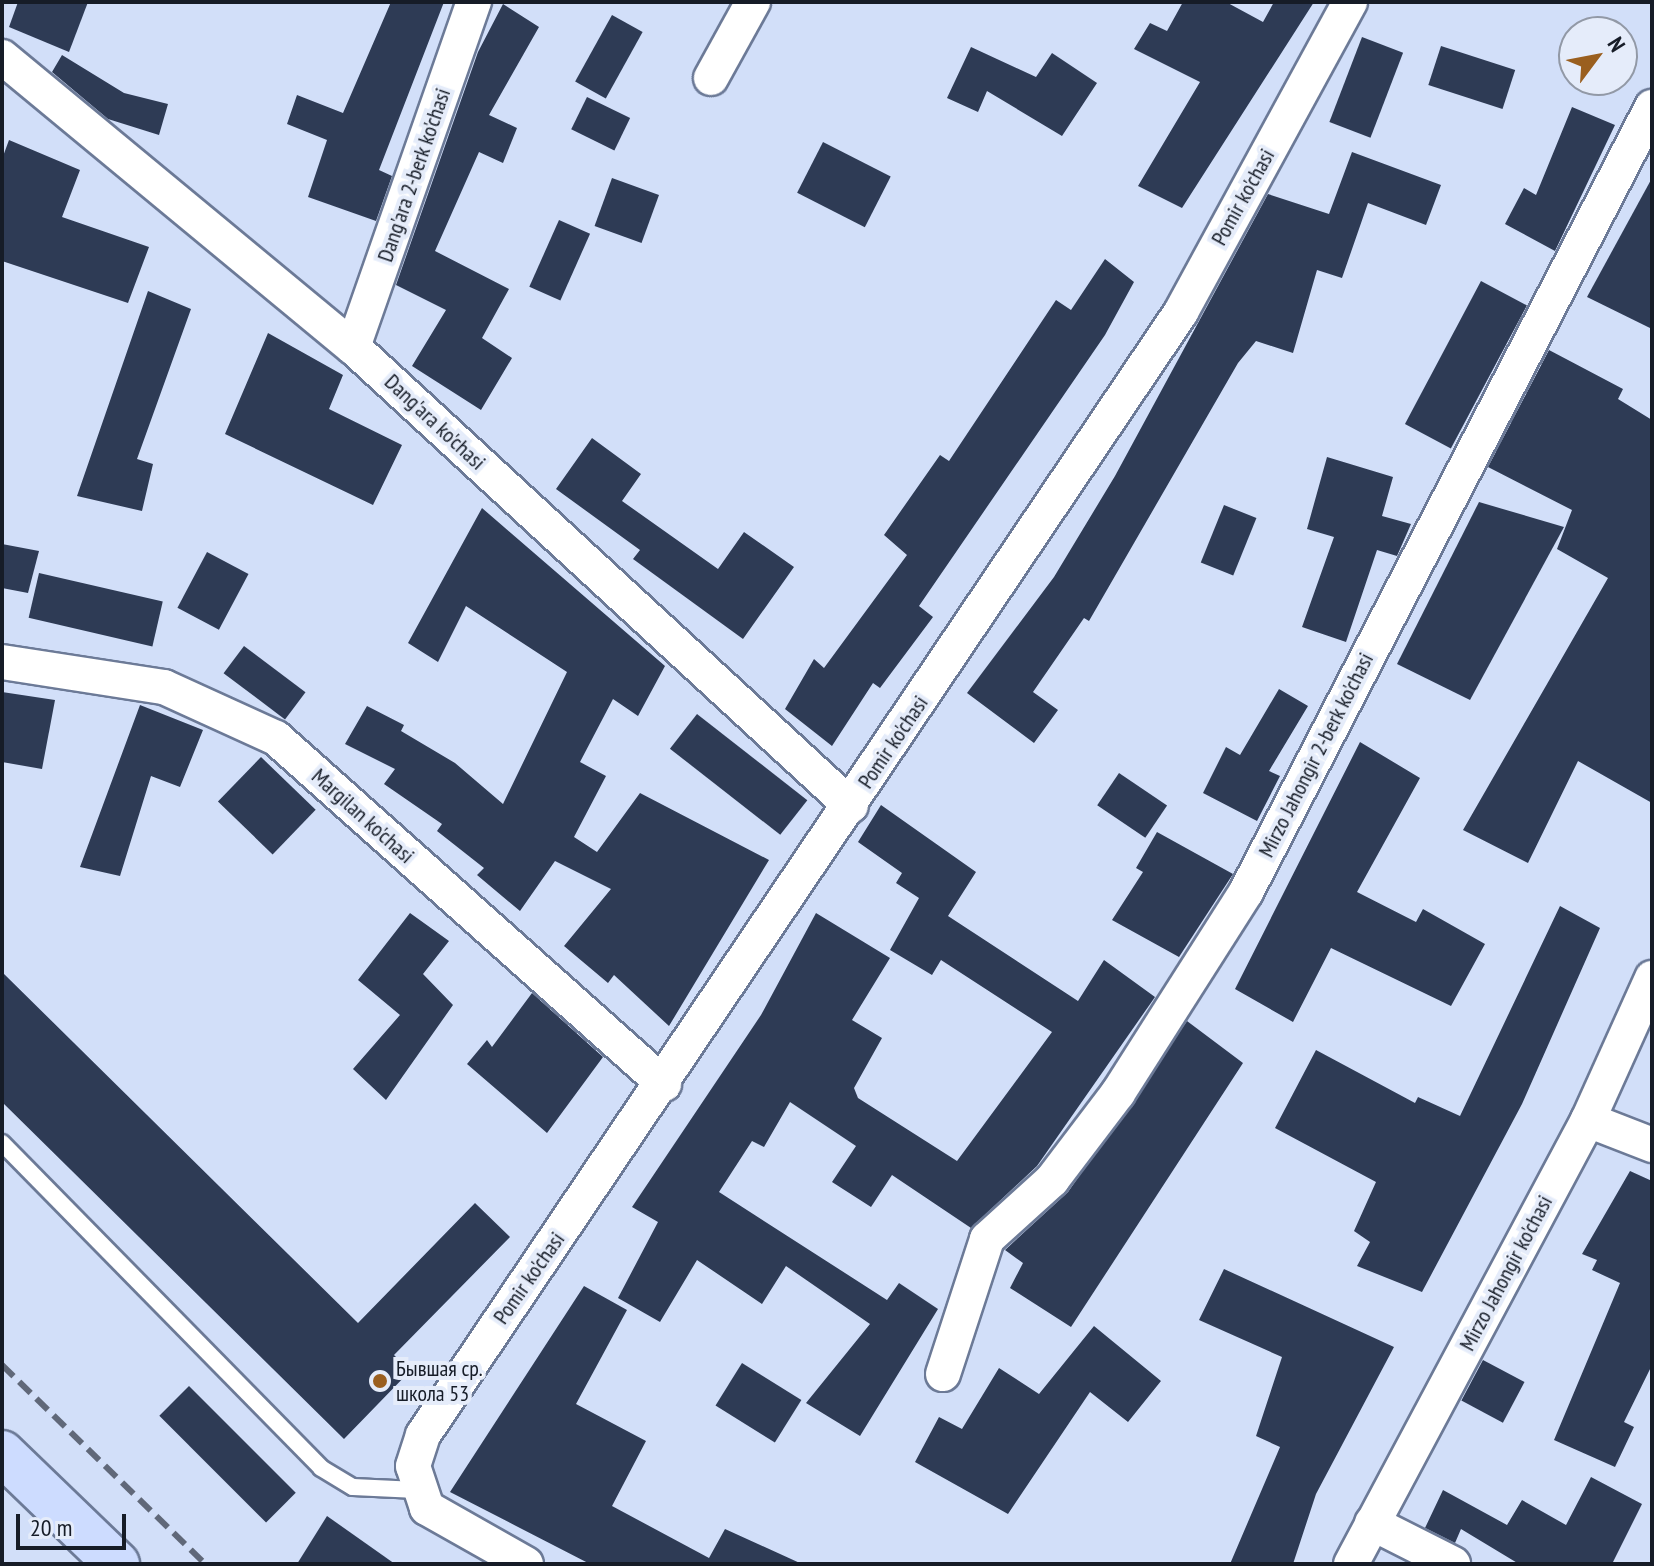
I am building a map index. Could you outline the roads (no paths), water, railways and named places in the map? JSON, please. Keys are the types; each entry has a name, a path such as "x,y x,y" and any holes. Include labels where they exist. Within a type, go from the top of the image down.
{"main road":[{"path":"2,1453 117,1564"},
{"path":"2,1494 73,1564"}],"street":[{"name":"Dang'ara 2-berk ko'chasi","path":"353,347 474,2"},
{"path":"711,78 753,2"},
{"name":"Pomir ko'chasi","path":"415,1478 443,1400 664,1084 1181,312 1350,2"},
{"name":"Dang'ara ko'chasi","path":"2,57 353,347 851,806"},
{"name":"Mirzo Jahongir 2-berk ko'chasi","path":"943,1374 987,1239 1052,1180 1118,1093 1246,892 1652,107"},
{"name":"Margilan ko'chasi","path":"2,662 164,687 276,738 664,1084"},
{"name":"Mirzo Jahongir ko'chasi","path":"1351,1564 1588,1120 1652,978"},
{"path":"1588,1120 1652,1145"},
{"path":"415,1478 440,1519 526,1564"},
{"path":"1372,1523 1453,1564"}],"lane":[{"path":"2,1143 321,1468 353,1487 415,1478"}],"railway":[{"path":"2,1365 205,1564"}],"place":[{"name":"Бывшая ср. школа 53","path":"380,1381"}]}
